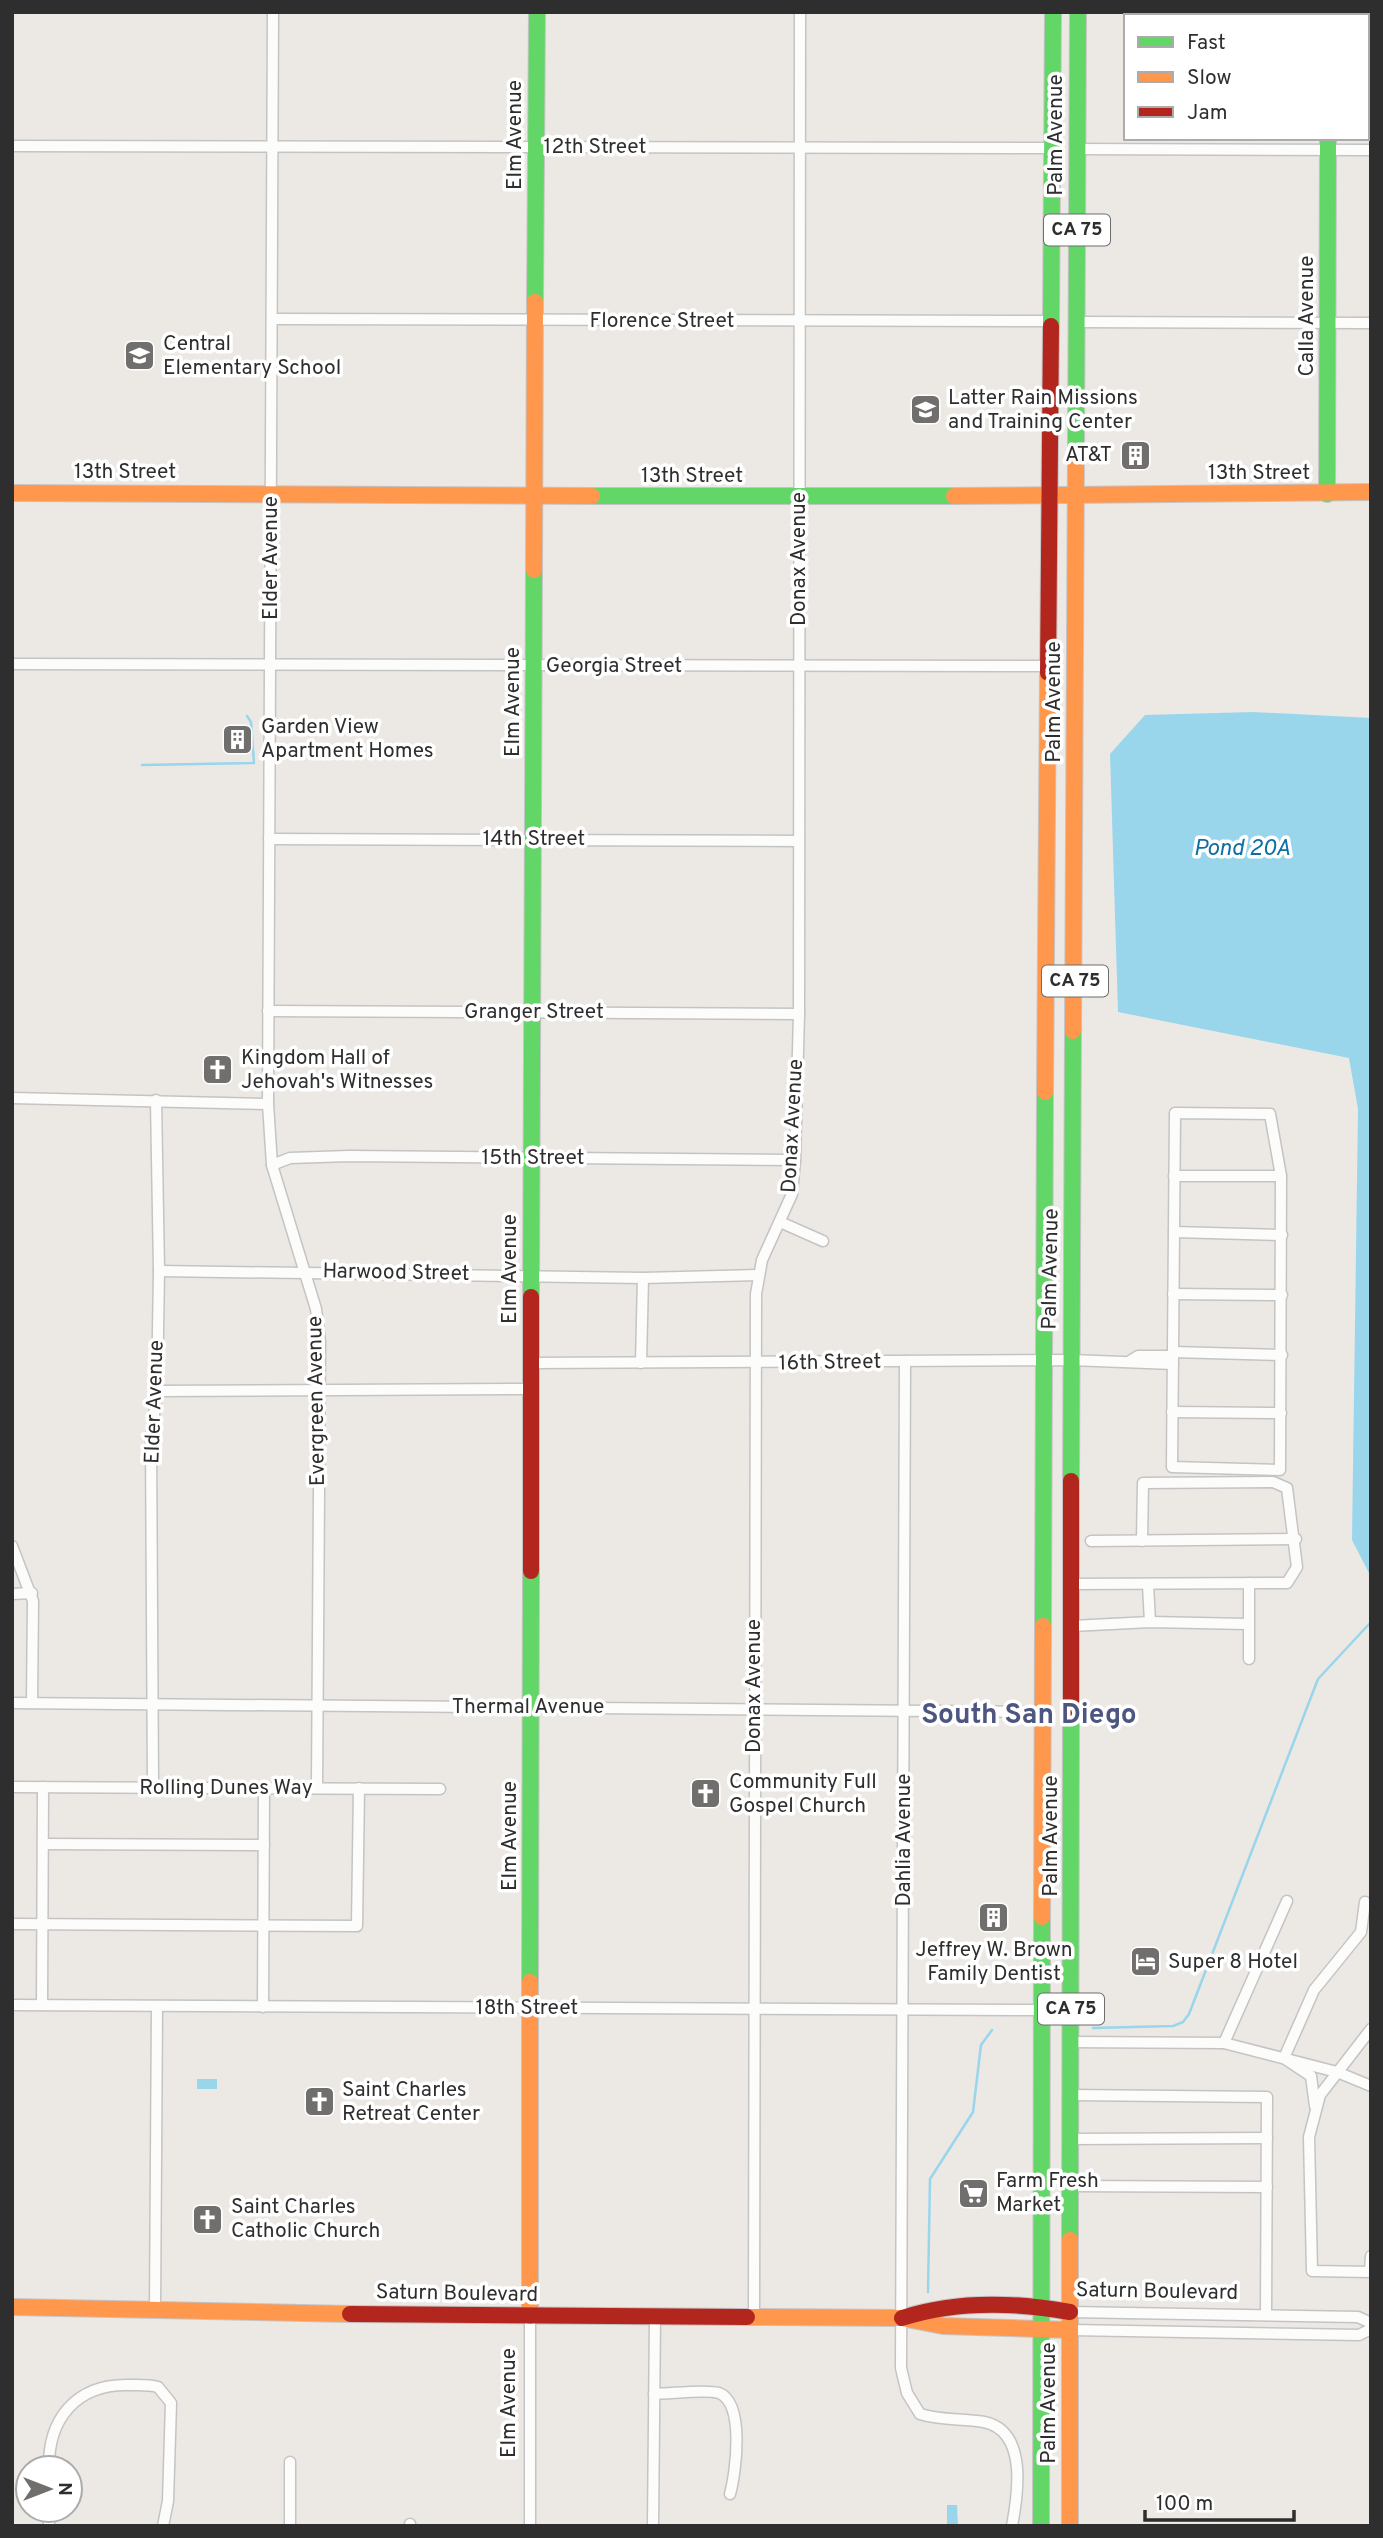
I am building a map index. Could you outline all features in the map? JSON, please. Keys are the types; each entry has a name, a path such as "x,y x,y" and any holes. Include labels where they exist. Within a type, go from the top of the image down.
{"main road":[{"name":"Elm Avenue","path":"530,2316 531,1157 537,12"},
{"name":"Palm Avenue","path":"1041,2526 1044,1360 1053,12"},
{"name":"Palm Avenue","path":"1070,2526 1071,1360 1078,12"},
{"name":"Calla Avenue","path":"1327,494 1328,144"},
{"path":"1053,148 1062,156 1066,171 1070,223 1077,237"},
{"name":"13th Street","path":"12,493 799,497 1371,492"},
{"name":"Saturn Boulevard","path":"902,2318 925,2309 947,2307 1042,2306 1070,2312"},
{"name":"Saturn Boulevard","path":"12,2307 530,2316 902,2318 926,2326 1042,2325 1070,2330"}],"street":[{"name":"Elder Avenue","path":"268,1104 273,12"},
{"name":"Donax Avenue","path":"754,2317 755,1364 758,1275 792,1194 799,1014 800,12"},
{"path":"1076,149 1328,144 1371,150"},
{"name":"12th Street","path":"12,146 1053,148"},
{"name":"Florence Street","path":"272,319 1052,321"},
{"path":"1077,322 1371,323"},
{"name":"Georgia Street","path":"12,664 1049,666"},
{"name":"14th Street","path":"269,839 799,841"},
{"name":"Granger Street","path":"268,1011 799,1014"},
{"path":"12,1098 268,1104"},
{"name":"Elder Avenue","path":"153,1787 151,1439 157,1391 159,1271 156,1100"},
{"name":"Evergreen Avenue","path":"268,1104 272,1165 316,1309 319,1389 317,1788"},
{"path":"1175,1113 1270,1114 1281,1176 1280,1470 1172,1467 1175,1113"},
{"name":"15th Street","path":"272,1165 290,1158 349,1156 795,1160"},
{"path":"1174,1176 1281,1176"},
{"path":"780,1222 823,1241"},
{"path":"1174,1232 1282,1235"},
{"name":"Harwood Street","path":"159,1271 330,1275 531,1274 643,1278 758,1275"},
{"path":"641,1363 643,1278"},
{"path":"1173,1294 1282,1295"},
{"name":"16th Street","path":"531,1363 1130,1361 1173,1357 1282,1355"},
{"name":"Dahlia Avenue","path":"905,1361 901,2368 907,2393 920,2414 940,2420 990,2424 1010,2441 1016,2464 1012,2526"},
{"path":"157,1391 531,1389"},
{"path":"1172,1412 1281,1413"},
{"path":"1071,1584 1287,1583 1297,1567 1296,1539 1287,1488 1273,1482 1143,1483 1142,1541"},
{"path":"1091,1541 1296,1539"},
{"path":"12,1546 32,1593 33,1703"},
{"path":"1249,1583 1249,1659"},
{"path":"1148,1585 1150,1622"},
{"path":"12,1594 32,1593"},
{"path":"1072,1626 1150,1622 1247,1624"},
{"name":"Thermal Avenue","path":"12,1703 1043,1712"},
{"name":"Rolling Dunes Way","path":"12,1787 440,1789"},
{"path":"42,2006 43,1787"},
{"path":"263,2007 264,1788"},
{"path":"12,1924 357,1926 359,1788"},
{"path":"43,1844 264,1845"},
{"path":"1224,2043 1287,1900"},
{"path":"1284,2059 1314,1990 1361,1932 1365,1902"},
{"name":"18th Street","path":"12,2005 1041,2010"},
{"path":"155,2310 157,2006"},
{"path":"1371,2029 1320,2095 1309,2137 1312,2271 1370,2272 1371,2256"},
{"path":"1071,2042 1224,2043 1337,2072 1371,2085"},
{"path":"1284,2059 1311,2076 1316,2112"},
{"path":"1071,2095 1267,2097 1266,2315"},
{"path":"1071,2139 1267,2138"},
{"path":"1071,2186 1267,2187"},
{"name":"Saturn Boulevard","path":"1070,2312 1358,2317 1371,2323"},
{"name":"Elm Avenue","path":"530,2316 530,2526"},
{"path":"653,2526 655,2317"},
{"name":"Saturn Boulevard","path":"1070,2330 1359,2335 1371,2329"},
{"path":"48,2454 53,2431 63,2412 76,2399 109,2386 158,2387 171,2403 168,2493 163,2526"},
{"path":"654,2394 717,2393 728,2399 734,2408 736,2474 730,2494"},
{"path":"290,2462 290,2526"}],"water":[{"name":"Pond 20A","path":"1253,712 1371,718 1371,1577 1352,1540 1358,1109 1349,1058 1118,1012 1110,754 1145,715"},
{"path":"197,2079 217,2079 217,2089 197,2089"},
{"path":"947,2505 957,2505 958,2526 947,2526"}],"waterway":[{"path":"142,765 254,763 251,722 247,716"},
{"path":"1093,2028 1173,2026 1183,2022 1189,2014 1318,1679 1371,1622"},
{"path":"928,2292 930,2179 973,2112 981,2045 992,2030"}],"traffic: fast":[{"path":"535,302 537,12"},
{"path":"1051,326 1053,12"},
{"path":"1076,451 1078,12"},
{"path":"1327,494 1328,140"},
{"path":"592,496 954,496"},
{"path":"531,1297 534,570"},
{"path":"1071,1481 1073,1031"},
{"path":"1043,1626 1045,1092"},
{"path":"530,1982 531,1571"},
{"path":"1070,2240 1071,1715"},
{"path":"1041,2526 1042,1917"}],"traffic: slow":[{"path":"534,570 535,302"},
{"path":"1073,1031 1076,451"},
{"path":"954,496 1371,492"},
{"path":"12,493 592,496"},
{"path":"1045,1092 1048,673"},
{"path":"1042,1917 1043,1626"},
{"path":"530,1982 530,2316"},
{"path":"1070,2240 1070,2526"},
{"path":"12,2307 350,2314"},
{"path":"747,2317 902,2318 943,2326 1070,2330"}],"traffic: jam":[{"path":"1048,673 1051,326"},
{"path":"531,1297 531,1571"},
{"path":"1071,1481 1071,1715"},
{"path":"902,2318 944,2308 986,2304 1070,2312"},
{"path":"350,2314 747,2317"}],"place":[{"name":"Central Elementary School","path":"140,356"},
{"name":"Latter Rain Missions and Training Center","path":"925,410"},
{"name":"AT&T","path":"1135,455"},
{"name":"Garden View Apartment Homes","path":"238,739"},
{"name":"Kingdom Hall of Jehovah's Witnesses","path":"218,1070"},
{"name":"Community Full Gospel Church","path":"706,1794"},
{"name":"Jeffrey W. Brown Family Dentist","path":"994,1918"},
{"name":"Super 8 Hotel","path":"1145,1962"},
{"name":"Saint Charles Retreat Center","path":"319,2102"},
{"name":"Farm Fresh Market","path":"973,2193"},
{"name":"Saint Charles Catholic Church","path":"208,2219"}],"district":[{"name":"South San Diego","path":"1029,1716"}]}
